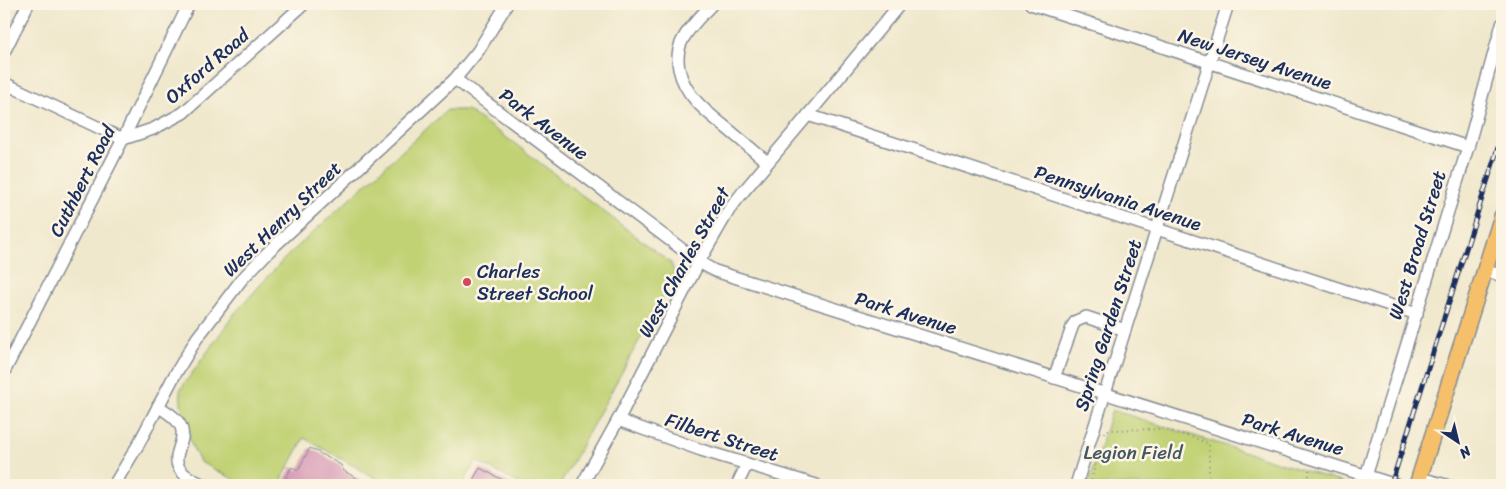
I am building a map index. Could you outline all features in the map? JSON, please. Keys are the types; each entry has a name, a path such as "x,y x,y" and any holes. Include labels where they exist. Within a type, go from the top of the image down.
{"main road":[{"path":"1418,482 1502,216"}],"street":[{"path":"4,52 28,4"},
{"name":"Cuthbert Road","path":"4,372 123,139 188,4"},
{"name":"Oxford Road","path":"123,139 153,129 183,113 304,4"},
{"name":"West Henry Street","path":"115,485 197,338 242,279 270,250 455,79 478,51 507,4"},
{"path":"712,4 690,28 682,40 678,53 681,76 686,89 702,108 768,162"},
{"name":"West Charles Street","path":"582,485 618,420 699,262 729,210 900,4"},
{"name":"New Jersey Avenue","path":"1031,4 1468,147"},
{"name":"Spring Garden Street","path":"1076,485 1228,4"},
{"name":"West Broad Street","path":"1366,476 1468,147 1502,24"},
{"name":"Park Avenue","path":"455,79 699,262 715,271 1396,485"},
{"path":"4,83 123,139"},
{"name":"Pennsylvania Avenue","path":"808,115 1417,314"},
{"path":"1485,270 1502,276"},
{"path":"1054,378 1076,321 1086,317 1125,330"},
{"path":"158,406 176,419 182,428 182,437 176,454 177,465 183,474 204,485"},
{"name":"Filbert Street","path":"618,420 747,464 816,485"},
{"path":"737,485 747,464"},
{"path":"1418,482 1446,485"}],"path":[{"path":"1102,438 1106,430 1163,430 1197,438 1209,444 1209,485"},
{"path":"1090,485 1099,454"},
{"path":"1309,470 1309,485"}],"green space":[{"name":"Charles Street School","path":"447,110 467,110 514,143 671,263 675,275 560,485 522,485 476,461 462,485 388,485 304,438 279,485 245,485 200,462 192,446 182,415 180,390 235,313 285,258"},
{"name":"Legion Field","path":"1112,410 1350,485 1088,485"}],"building":[{"path":"310,448 341,465 344,471 369,485 290,485 291,483 285,479 292,467 298,470"},
{"path":"480,468 512,485 470,485"}],"railway":[{"path":"1391,485 1502,135"}],"place":[{"name":"Charles Street School","path":"467,282"}]}
